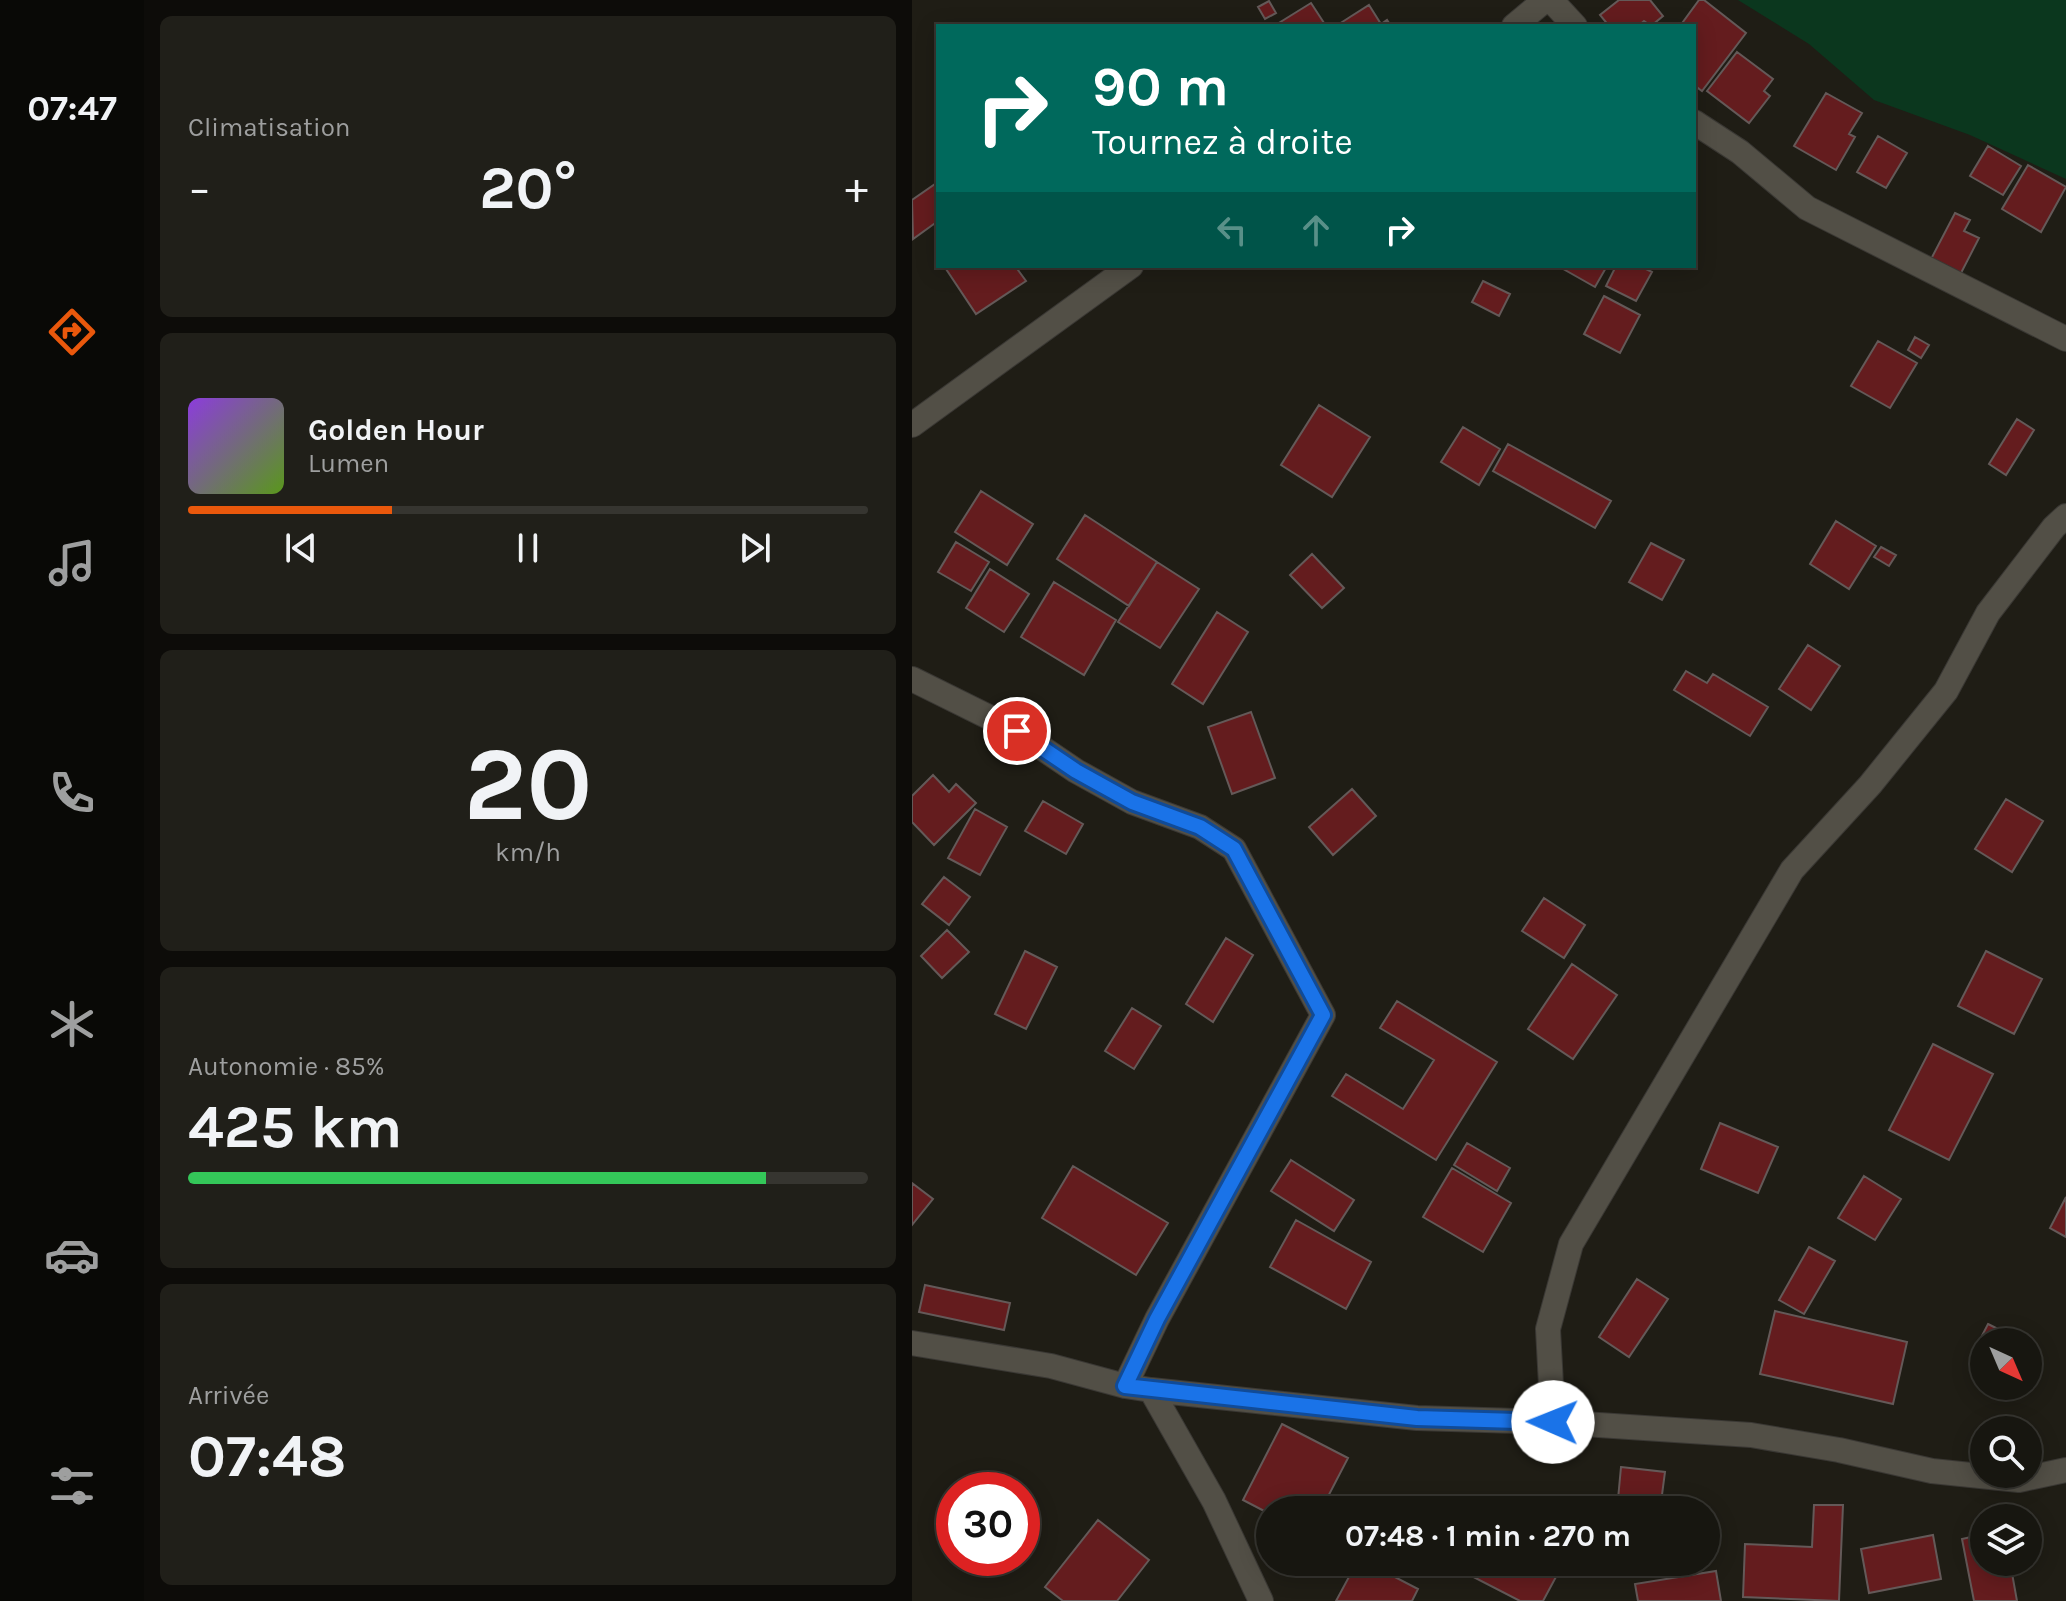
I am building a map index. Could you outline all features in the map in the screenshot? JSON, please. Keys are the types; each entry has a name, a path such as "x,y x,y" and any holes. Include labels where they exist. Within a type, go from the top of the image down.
{"street":[{"path":"1517,24 1548,0 1573,24"},
{"path":"1696,123 1740,152 1807,208 2066,339"},
{"path":"912,425 1128,268"},
{"path":"1553,1422 1548,1329 1571,1244 1792,870 1870,785 1946,691 1988,613 2054,527 2066,516"},
{"path":"912,679 1017,731 1076,771 1132,802 1200,827 1234,849 1323,1015 1164,1306 1125,1386"},
{"path":"912,1343 1051,1366 1151,1390 1417,1418 1553,1422 1751,1435 1839,1450 1932,1471 2019,1480 2066,1470"},
{"path":"1151,1390 1214,1501 1261,1601"}],"green space":[{"path":"1738,0 2066,0 2066,179 1970,135 1874,100 1809,44"}],"building":[{"path":"1619,0 1650,0 1663,16 1653,24 1644,21 1640,24 1607,24 1600,15"},
{"path":"1699,0 1704,0 1746,33 1702,91 1696,86 1696,24 1681,24"},
{"path":"1269,1 1276,13 1265,19 1258,7"},
{"path":"1311,3 1325,24 1277,24"},
{"path":"1369,5 1381,24 1339,24"},
{"path":"1737,52 1773,79 1764,91 1770,96 1749,123 1707,91"},
{"path":"1826,93 1862,113 1849,134 1855,137 1836,170 1794,146"},
{"path":"1878,136 1907,153 1886,188 1857,172"},
{"path":"1988,146 2021,166 2003,195 1970,176"},
{"path":"2028,165 2066,187 2041,232 2002,209"},
{"path":"936,183 936,222 913,239 912,200"},
{"path":"1955,213 1970,220 1964,231 1979,238 1960,275 1930,261"},
{"path":"945,268 1021,268 1018,270 1026,281 976,314"},
{"path":"1562,268 1606,268 1595,287"},
{"path":"1615,268 1644,268 1652,272 1636,301 1606,286"},
{"path":"1483,281 1510,294 1499,316 1472,302"},
{"path":"1604,296 1640,315 1620,353 1584,334"},
{"path":"1915,337 1929,345 1921,358 1908,350"},
{"path":"1878,341 1917,363 1890,408 1851,386"},
{"path":"1319,405 1370,437 1332,497 1281,465"},
{"path":"2017,419 2034,430 2006,475 1989,464"},
{"path":"1463,427 1500,449 1479,485 1441,462"},
{"path":"1508,444 1611,501 1595,528 1493,471"},
{"path":"981,491 1033,524 1007,565 955,532"},
{"path":"1085,515 1157,562 1129,606 1057,559"},
{"path":"1836,521 1876,546 1849,589 1810,564"},
{"path":"956,542 989,562 971,591 938,572"},
{"path":"1651,543 1684,560 1662,600 1629,582"},
{"path":"1881,547 1896,555 1889,566 1874,557"},
{"path":"1312,554 1344,588 1322,608 1290,575"},
{"path":"1157,562 1199,589 1160,648 1118,622"},
{"path":"990,569 1029,594 1004,632 966,608"},
{"path":"1054,582 1116,620 1084,675 1021,637"},
{"path":"1217,612 1248,632 1203,704 1172,684"},
{"path":"1808,645 1840,666 1811,710 1779,689"},
{"path":"1686,671 1707,683 1713,674 1768,707 1750,736 1674,690"},
{"path":"1251,712 1275,778 1232,794 1208,727"},
{"path":"933,775 949,792 956,784 976,803 934,845 912,822 912,796"},
{"path":"1352,789 1376,816 1333,855 1309,827"},
{"path":"2006,799 2043,821 2012,872 1975,849"},
{"path":"1043,801 1083,824 1066,854 1025,831"},
{"path":"975,809 1007,827 980,875 948,858"},
{"path":"944,877 970,897 949,925 922,904"},
{"path":"1544,898 1585,925 1564,958 1522,931"},
{"path":"947,930 969,952 942,978 921,956"},
{"path":"1226,938 1253,955 1213,1022 1186,1004"},
{"path":"1025,951 1057,967 1026,1029 995,1014"},
{"path":"1986,951 2042,979 2014,1034 1958,1006"},
{"path":"1572,964 1617,995 1573,1059 1528,1029"},
{"path":"1397,1001 1497,1062 1436,1160 1332,1096 1346,1074 1403,1109 1434,1060 1380,1028"},
{"path":"1132,1008 1161,1026 1134,1069 1105,1051"},
{"path":"1933,1044 1993,1074 1949,1160 1889,1130"},
{"path":"1720,1123 1778,1147 1758,1193 1701,1169"},
{"path":"1467,1143 1510,1168 1497,1191 1454,1165"},
{"path":"1291,1160 1354,1200 1334,1231 1271,1191"},
{"path":"1073,1166 1168,1223 1136,1275 1042,1218"},
{"path":"1452,1168 1511,1203 1483,1252 1423,1217"},
{"path":"1864,1176 1901,1199 1875,1240 1838,1218"},
{"path":"912,1183 933,1199 912,1225"},
{"path":"2066,1197 2066,1237 2050,1228"},
{"path":"1296,1220 1371,1262 1346,1309 1270,1267"},
{"path":"1809,1247 1835,1261 1804,1314 1779,1300"},
{"path":"1637,1279 1668,1299 1629,1357 1599,1337"},
{"path":"925,1285 1010,1303 1004,1330 919,1312"},
{"path":"1775,1311 1907,1342 1893,1404 1760,1374"},
{"path":"1282,1424 1348,1458 1328,1496 1256,1496 1256,1507 1243,1500"},
{"path":"1621,1467 1665,1472 1662,1496 1618,1496"},
{"path":"1814,1505 1843,1505 1839,1601 1743,1597 1745,1544 1812,1547"},
{"path":"1098,1520 1149,1560 1117,1601 1063,1601 1045,1587"},
{"path":"1933,1535 1941,1579 1869,1593 1861,1549"},
{"path":"1970,1537 1970,1576 2013,1576 2017,1601 1974,1601 1962,1539"},
{"path":"1349,1576 1393,1576 1418,1589 1412,1601 1336,1601"},
{"path":"1472,1576 1556,1576 1543,1601 1520,1601"},
{"path":"1685,1576 1717,1576 1721,1601 1638,1601 1635,1584"}],"route":[{"path":"1017,731 1076,771 1132,802 1200,827 1234,849 1323,1015 1157,1319 1125,1386 1417,1418 1553,1422"}]}
